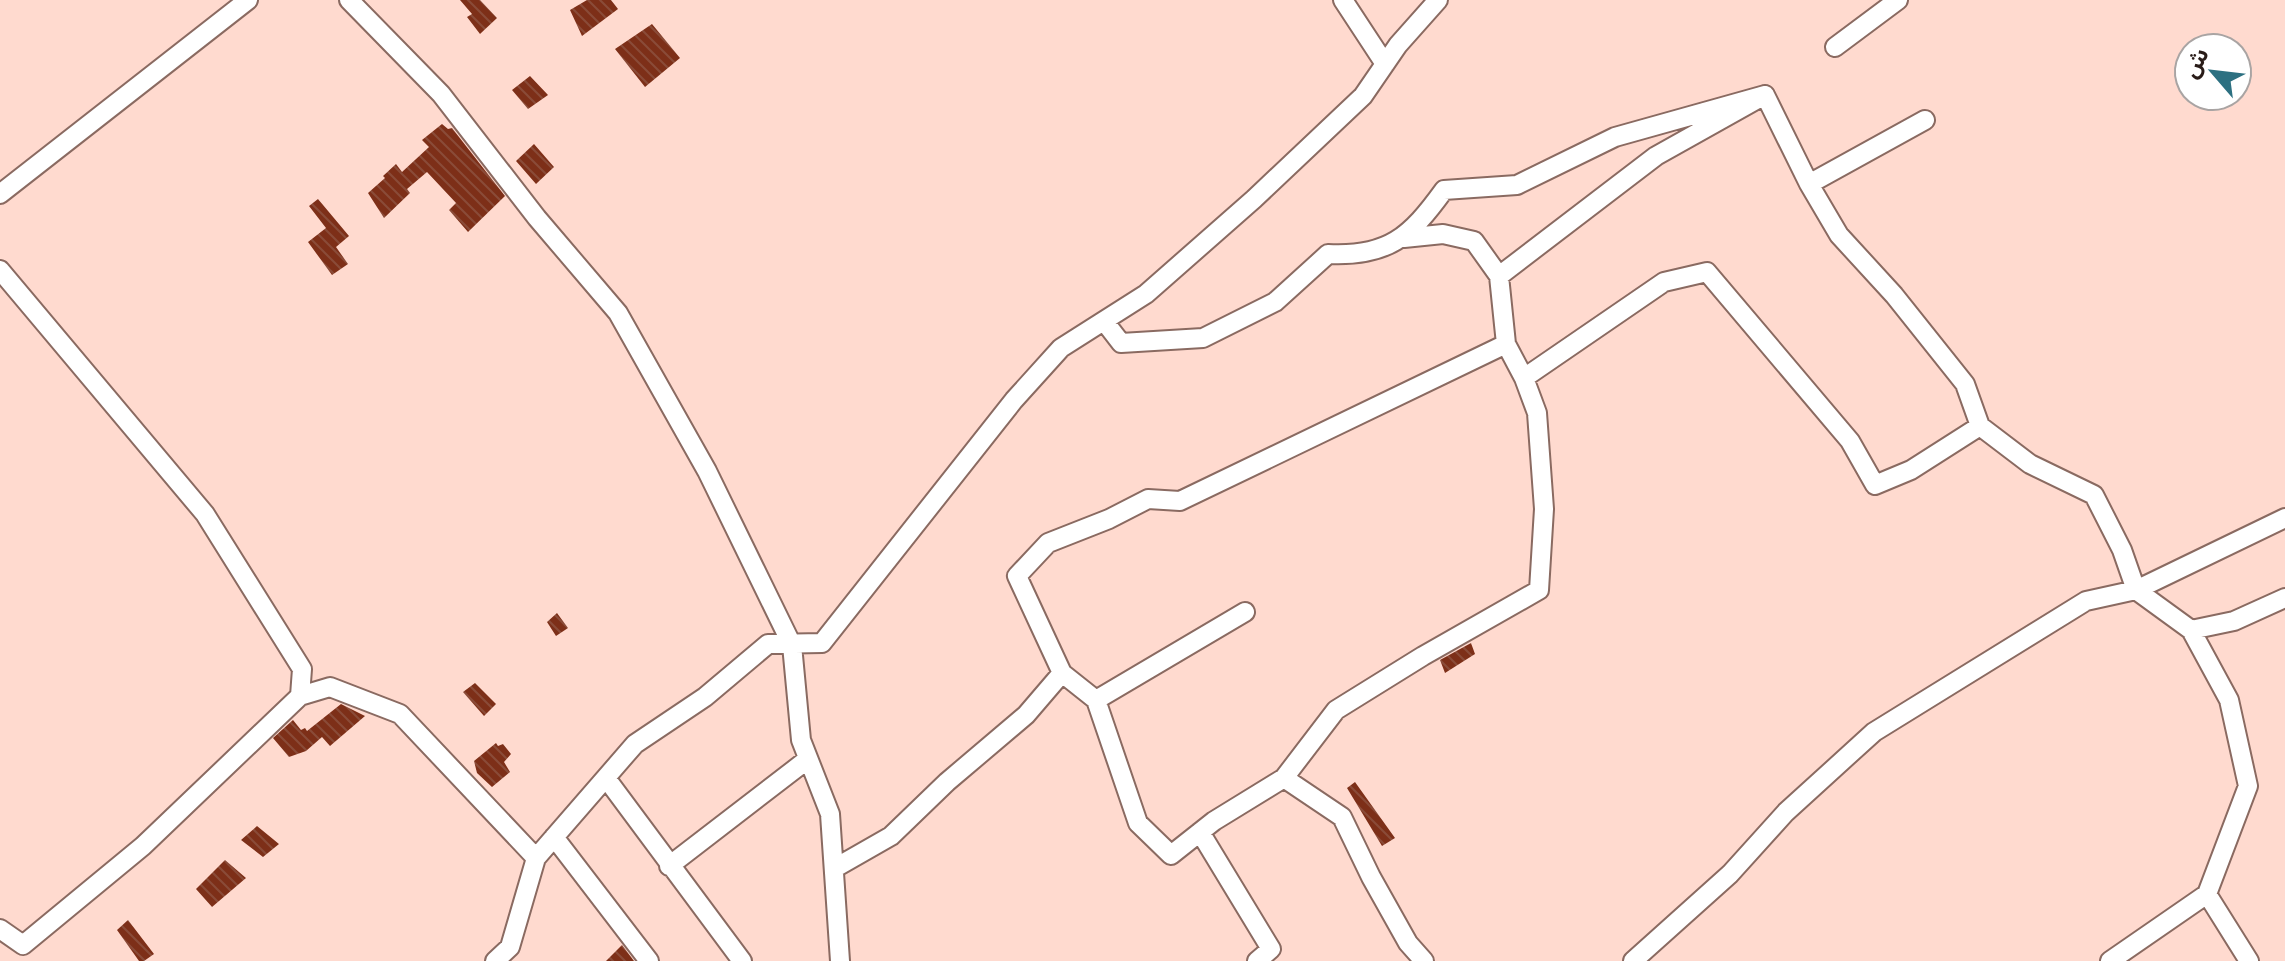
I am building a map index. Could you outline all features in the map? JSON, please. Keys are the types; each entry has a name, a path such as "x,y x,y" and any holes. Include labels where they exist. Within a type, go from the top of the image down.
{"street":[{"path":"0,194 248,0"},
{"path":"349,0 441,94 537,218 618,313 707,471 792,645 801,740 830,814 840,961"},
{"path":"1343,0 1385,64"},
{"path":"495,961 510,947 536,858 635,744 705,697 768,644 822,643 1014,400 1061,348 1146,294 1254,199 1363,96 1438,0"},
{"path":"1835,47 1898,0"},
{"path":"1404,238 1444,190 1517,185 1615,137 1765,95"},
{"path":"1765,95 1809,184 1839,235 1894,295 1965,384 1980,426 2030,464 2094,495 2122,550 2136,590 2191,630 2229,700 2248,786 2207,894 2110,961"},
{"path":"1499,276 1656,156 1765,95"},
{"path":"1809,184 1925,120"},
{"path":"1104,321 1121,343 1203,338 1275,302 1328,254 1357,255 1404,238 1443,234 1474,241 1499,276 1506,344 1524,378 1537,413 1544,509 1539,590 1336,710 1284,778 1200,832 1171,855 1138,823 1096,700 1062,673 1017,576 1048,543 1109,519 1148,499 1180,501 1506,344"},
{"path":"0,270 205,514 302,669 300,696"},
{"path":"1524,378 1664,282 1707,272 1850,441 1875,485 1911,470 1980,426"},
{"path":"1633,961 1730,874 1786,812 1874,732 2086,601 2136,590 2285,518"},
{"path":"2191,630 2234,621 2285,598"},
{"path":"1096,700 1245,612"},
{"path":"835,868 891,836 947,782 1026,715 1062,673"},
{"path":"0,929 23,945 143,846 300,696 330,687 400,714 536,858"},
{"path":"669,866 808,759"},
{"path":"606,778 742,961"},
{"path":"1284,778 1342,817 1400,930 1424,961"},
{"path":"1200,832 1271,949 1257,961"},
{"path":"554,837 649,961"},
{"path":"2207,894 2245,955 2226,961"}],"building":[{"path":"460,0 480,0 497,18 480,34 467,17 472,14"},
{"path":"587,0 611,0 618,9 582,36 570,10"},
{"path":"652,24 680,58 645,87 615,49"},
{"path":"530,76 548,95 528,109 512,90"},
{"path":"442,124 448,129 452,128 505,196 468,232 449,210 456,203 427,172 407,189 410,193 384,218 368,193 396,164 402,172 429,147 422,140"},
{"path":"534,144 554,167 536,184 516,161"},
{"path":"318,199 349,236 336,247 348,264 332,275 308,242 326,228 309,206"},
{"path":"557,613 568,628 556,636 547,622"},
{"path":"1471,643 1475,654 1445,673 1440,660"},
{"path":"475,683 496,704 484,716 463,692"},
{"path":"341,704 365,716 330,746 322,737 306,751 289,757 273,738 293,720 301,730 305,728 307,731"},
{"path":"496,743 498,746 503,744 511,754 504,762 510,772 492,787 477,773 474,761"},
{"path":"1355,782 1395,838 1382,846 1347,788"},
{"path":"257,826 279,844 263,857 241,840"},
{"path":"225,860 246,878 212,907 196,889"},
{"path":"128,920 154,954 144,961 139,961 117,930"},
{"path":"622,945 634,961 606,961"}]}
